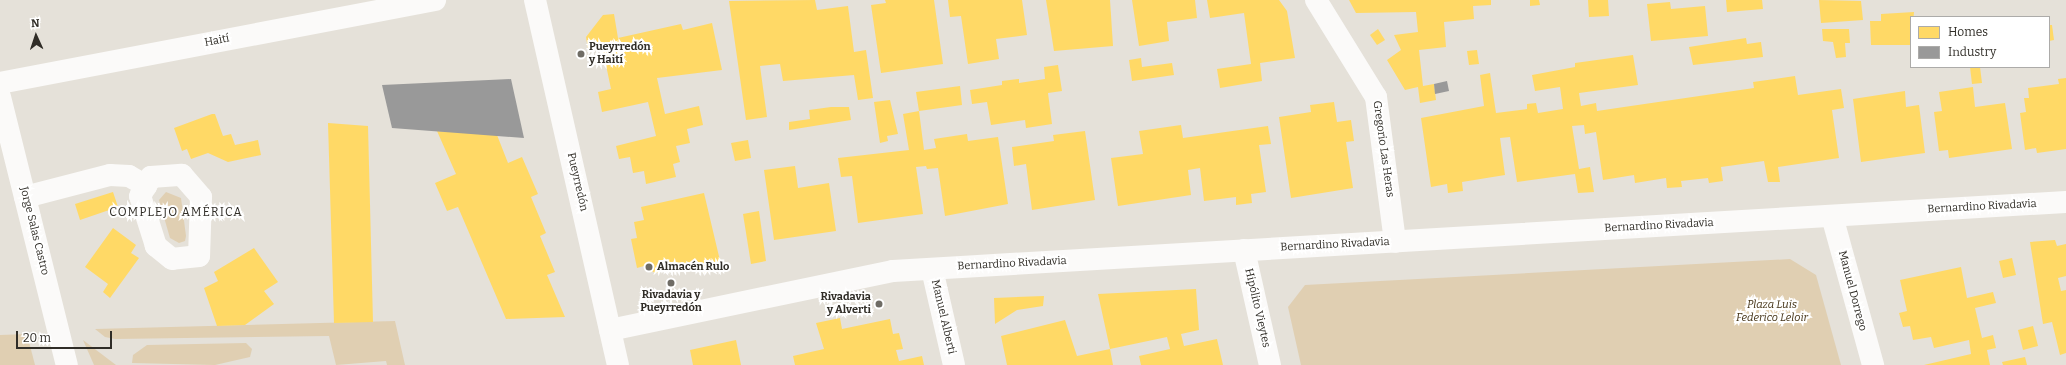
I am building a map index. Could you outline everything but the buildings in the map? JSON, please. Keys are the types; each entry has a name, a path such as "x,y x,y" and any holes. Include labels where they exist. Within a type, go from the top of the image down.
{"street":[{"name":"Haití","path":"0,83 435,0"},
{"name":"Pueyrredón","path":"535,0 618,365"},
{"name":"Gregorio Las Heras","path":"1316,0 1376,97 1395,242"},
{"name":"Jorge Salas Castro","path":"0,97 67,365"},
{"path":"25,197 110,175 129,176 146,186"},
{"name":"Bernardino Rivadavia","path":"610,330 893,271 2066,202"},
{"name":"Manuel Dorrego","path":"1832,216 1873,365"},
{"name":"Hipólito Vieytes","path":"1244,250 1270,365"},
{"name":"Manuel Alberti","path":"932,269 954,365"}],"green space":[{"path":"166,192 181,198 186,236 185,241 179,243 170,238 159,200"},
{"name":"Plaza Luis Federico Leloir","path":"1790,259 1816,275 1841,365 1301,365 1288,307 1305,285"},
{"path":"395,321 405,365 387,365 386,361 336,365 329,336 115,339 105,337 95,329"},
{"path":"27,334 35,365 0,365 0,335"},
{"path":"83,340 116,365 94,365"},
{"path":"246,343 252,349 250,357 215,365 132,363 133,355 147,345"}],"place":[{"name":"Pueyrredón y Haití","path":"581,54"},
{"name":"Almacén Rulo","path":"649,267"},
{"name":"Rivadavia y Pueyrredón","path":"671,283"},
{"name":"Rivadavia y Alverti","path":"879,304"}],"district":[{"name":"COMPLEJO AMÉRICA","path":"176,213"}]}
